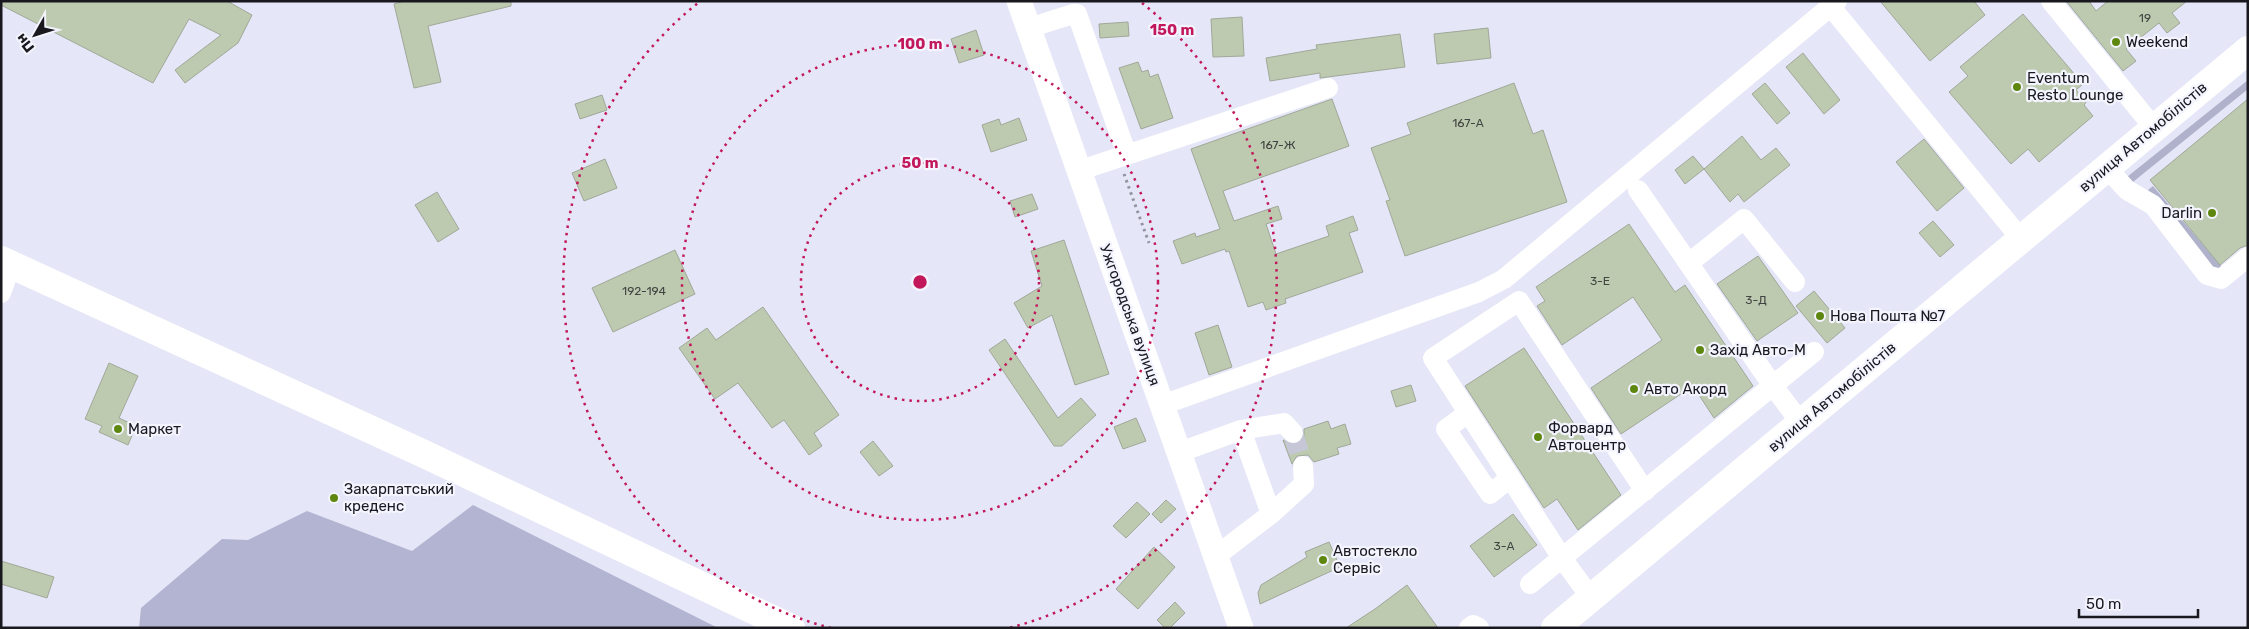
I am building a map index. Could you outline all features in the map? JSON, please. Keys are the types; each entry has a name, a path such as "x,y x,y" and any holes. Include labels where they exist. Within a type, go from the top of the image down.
{"highway":[{"name":"вулиця Автомобілістів","path":"1555,628 2248,50"},
{"path":"6,263 422,453 791,628"}],"main road":[{"name":"Ужгородська вулиця","path":"1019,1 1241,628"}],"street":[{"path":"2050,1 2154,128"},
{"path":"1162,405 1479,292 1504,279 1834,4 2021,239"},
{"path":"1029,28 1077,14 1127,155"},
{"path":"1078,171 1328,88"},
{"path":"2107,168 2126,190 2153,205 2207,275 2221,278 2248,257"},
{"path":"1638,190 1773,386 1801,423"},
{"path":"1689,263 1744,219 1796,282"},
{"path":"1,293 6,263"},
{"path":"1592,598 1562,558 1433,358 1518,301 1645,491"},
{"path":"1530,584 1814,352"},
{"path":"1468,412 1446,429 1490,494 1510,478"},
{"path":"1180,452 1241,430 1284,424 1293,433"},
{"path":"1241,430 1271,514"},
{"path":"1216,556 1271,514 1304,484 1303,466"},
{"path":"1470,628 1473,625 1479,628"}],"shaded area":[{"path":"2248,80 2248,89 2128,186 2122,181"},
{"path":"2153,186 2222,267 2210,273 2148,190"},
{"path":"473,505 718,628 139,628 141,608 222,539 248,540 307,511 412,551"}],"building":[{"path":"1,1 227,1 252,15 238,43 185,83 175,70 221,35 189,19 153,83 1,5"},
{"path":"404,1 511,1 511,6 428,26 441,82 414,88 394,4"},
{"path":"1880,1 1974,1 1985,15 1930,61"},
{"path":"2066,1 2089,1 2096,11 2108,1 2187,1 2172,13 2180,23 2167,33 2159,23 2126,49 2136,61 2123,71"},
{"name":"Eventum Resto Lounge","path":"2023,14 2083,84 2076,90 2086,102 2084,105 2093,116 2039,162 2028,149 2011,164 1949,92 1968,76 1960,67"},
{"path":"1242,17 1244,56 1213,57 1211,19"},
{"path":"1128,22 1129,36 1100,38 1099,24"},
{"path":"1488,28 1491,58 1437,64 1434,34"},
{"path":"976,30 984,55 959,63 951,39"},
{"path":"1400,34 1405,67 1320,78 1320,73 1270,81 1266,58 1317,49 1316,45"},
{"path":"1803,53 1840,100 1824,114 1786,67"},
{"path":"1138,62 1142,72 1148,70 1150,77 1158,74 1173,118 1141,129 1119,68"},
{"path":"1514,83 1533,134 1543,130 1567,202 1405,256 1386,201 1390,200 1371,148 1411,134 1407,123"},
{"path":"1765,83 1790,113 1777,124 1752,94"},
{"path":"602,95 607,110 580,119 575,104"},
{"path":"1332,99 1349,146 1223,191 1234,221 1278,206 1282,219 1266,224 1276,254 1329,236 1326,226 1353,216 1358,230 1349,233 1363,272 1285,299 1286,303 1266,310 1263,302 1248,307 1229,251 1226,252 1225,249 1182,264 1173,241 1195,233 1196,237 1220,229 1191,149"},
{"name":"Darlin","path":"2248,99 2248,245 2240,248 2220,265 2150,180"},
{"path":"1019,118 1027,140 991,152 982,125 999,119 1001,125"},
{"path":"1742,136 1761,160 1776,148 1790,165 1744,202 1738,194 1730,202 1704,169"},
{"path":"1924,139 1964,188 1937,211 1896,162"},
{"path":"1693,156 1704,169 1685,184 1675,170"},
{"path":"605,159 617,188 584,201 572,173"},
{"path":"437,192 459,229 438,242 415,205"},
{"path":"1032,194 1038,209 1015,217 1010,201"},
{"path":"1933,221 1954,245 1940,257 1919,233"},
{"path":"1629,224 1675,292 1685,285 1753,386 1714,418 1693,386 1621,434 1591,388 1662,340 1633,297 1562,345 1537,306 1545,301 1536,287"},
{"path":"1064,240 1109,374 1075,385 1052,315 1028,328 1014,303 1042,286 1031,251"},
{"path":"675,250 695,294 613,332 592,288"},
{"path":"1758,256 1798,313 1757,341 1717,284"},
{"path":"1814,291 1845,328 1827,343 1796,306"},
{"path":"763,307 839,415 814,433 822,446 809,455 784,420 772,428 738,383 715,399 679,348 707,328 716,340"},
{"path":"1218,325 1232,367 1209,375 1195,333"},
{"path":"1005,339 1058,418 1081,398 1096,415 1062,446 1054,446 989,350"},
{"path":"1524,348 1621,495 1578,530 1557,499 1544,508 1465,386"},
{"path":"109,363 138,376 119,418 136,426 128,445 99,432 102,426 85,419"},
{"path":"1411,385 1416,401 1396,407 1391,391"},
{"path":"1136,418 1146,441 1123,449 1114,427"},
{"path":"1328,421 1331,429 1345,424 1351,444 1337,448 1339,454 1314,462 1308,455 1297,456 1292,464 1283,440 1289,444 1296,444 1304,437 1304,429"},
{"path":"873,441 893,466 879,476 860,452"},
{"path":"1166,500 1176,509 1161,523 1152,514"},
{"path":"1137,502 1150,514 1126,538 1113,526"},
{"path":"1513,514 1537,545 1494,577 1470,546"},
{"path":"1329,542 1340,567 1260,604 1258,593 1261,585 1307,557 1305,552"},
{"path":"1154,547 1175,567 1138,609 1116,589"},
{"path":"1,561 54,577 47,598 1,584"},
{"path":"1407,585 1438,628 1346,628 1375,609"},
{"path":"1175,602 1185,613 1170,628 1165,628 1157,620"}],"tunnel":[{"path":"1293,433 1303,466"}],"place":[{"name":"Weekend","path":"2116,42"},
{"name":"Eventum Resto Lounge","path":"2017,87"},
{"name":"Darlin","path":"2212,213"},
{"name":"Нова Пошта №7","path":"1820,316"},
{"name":"Захід Авто-М","path":"1700,350"},
{"name":"Авто Акорд","path":"1634,389"},
{"name":"Маркет","path":"118,429"},
{"name":"Форвард Автоцентр","path":"1538,437"},
{"name":"Закарпатський креденс","path":"334,498"},
{"name":"Автостекло Сервіс","path":"1323,560"}]}
